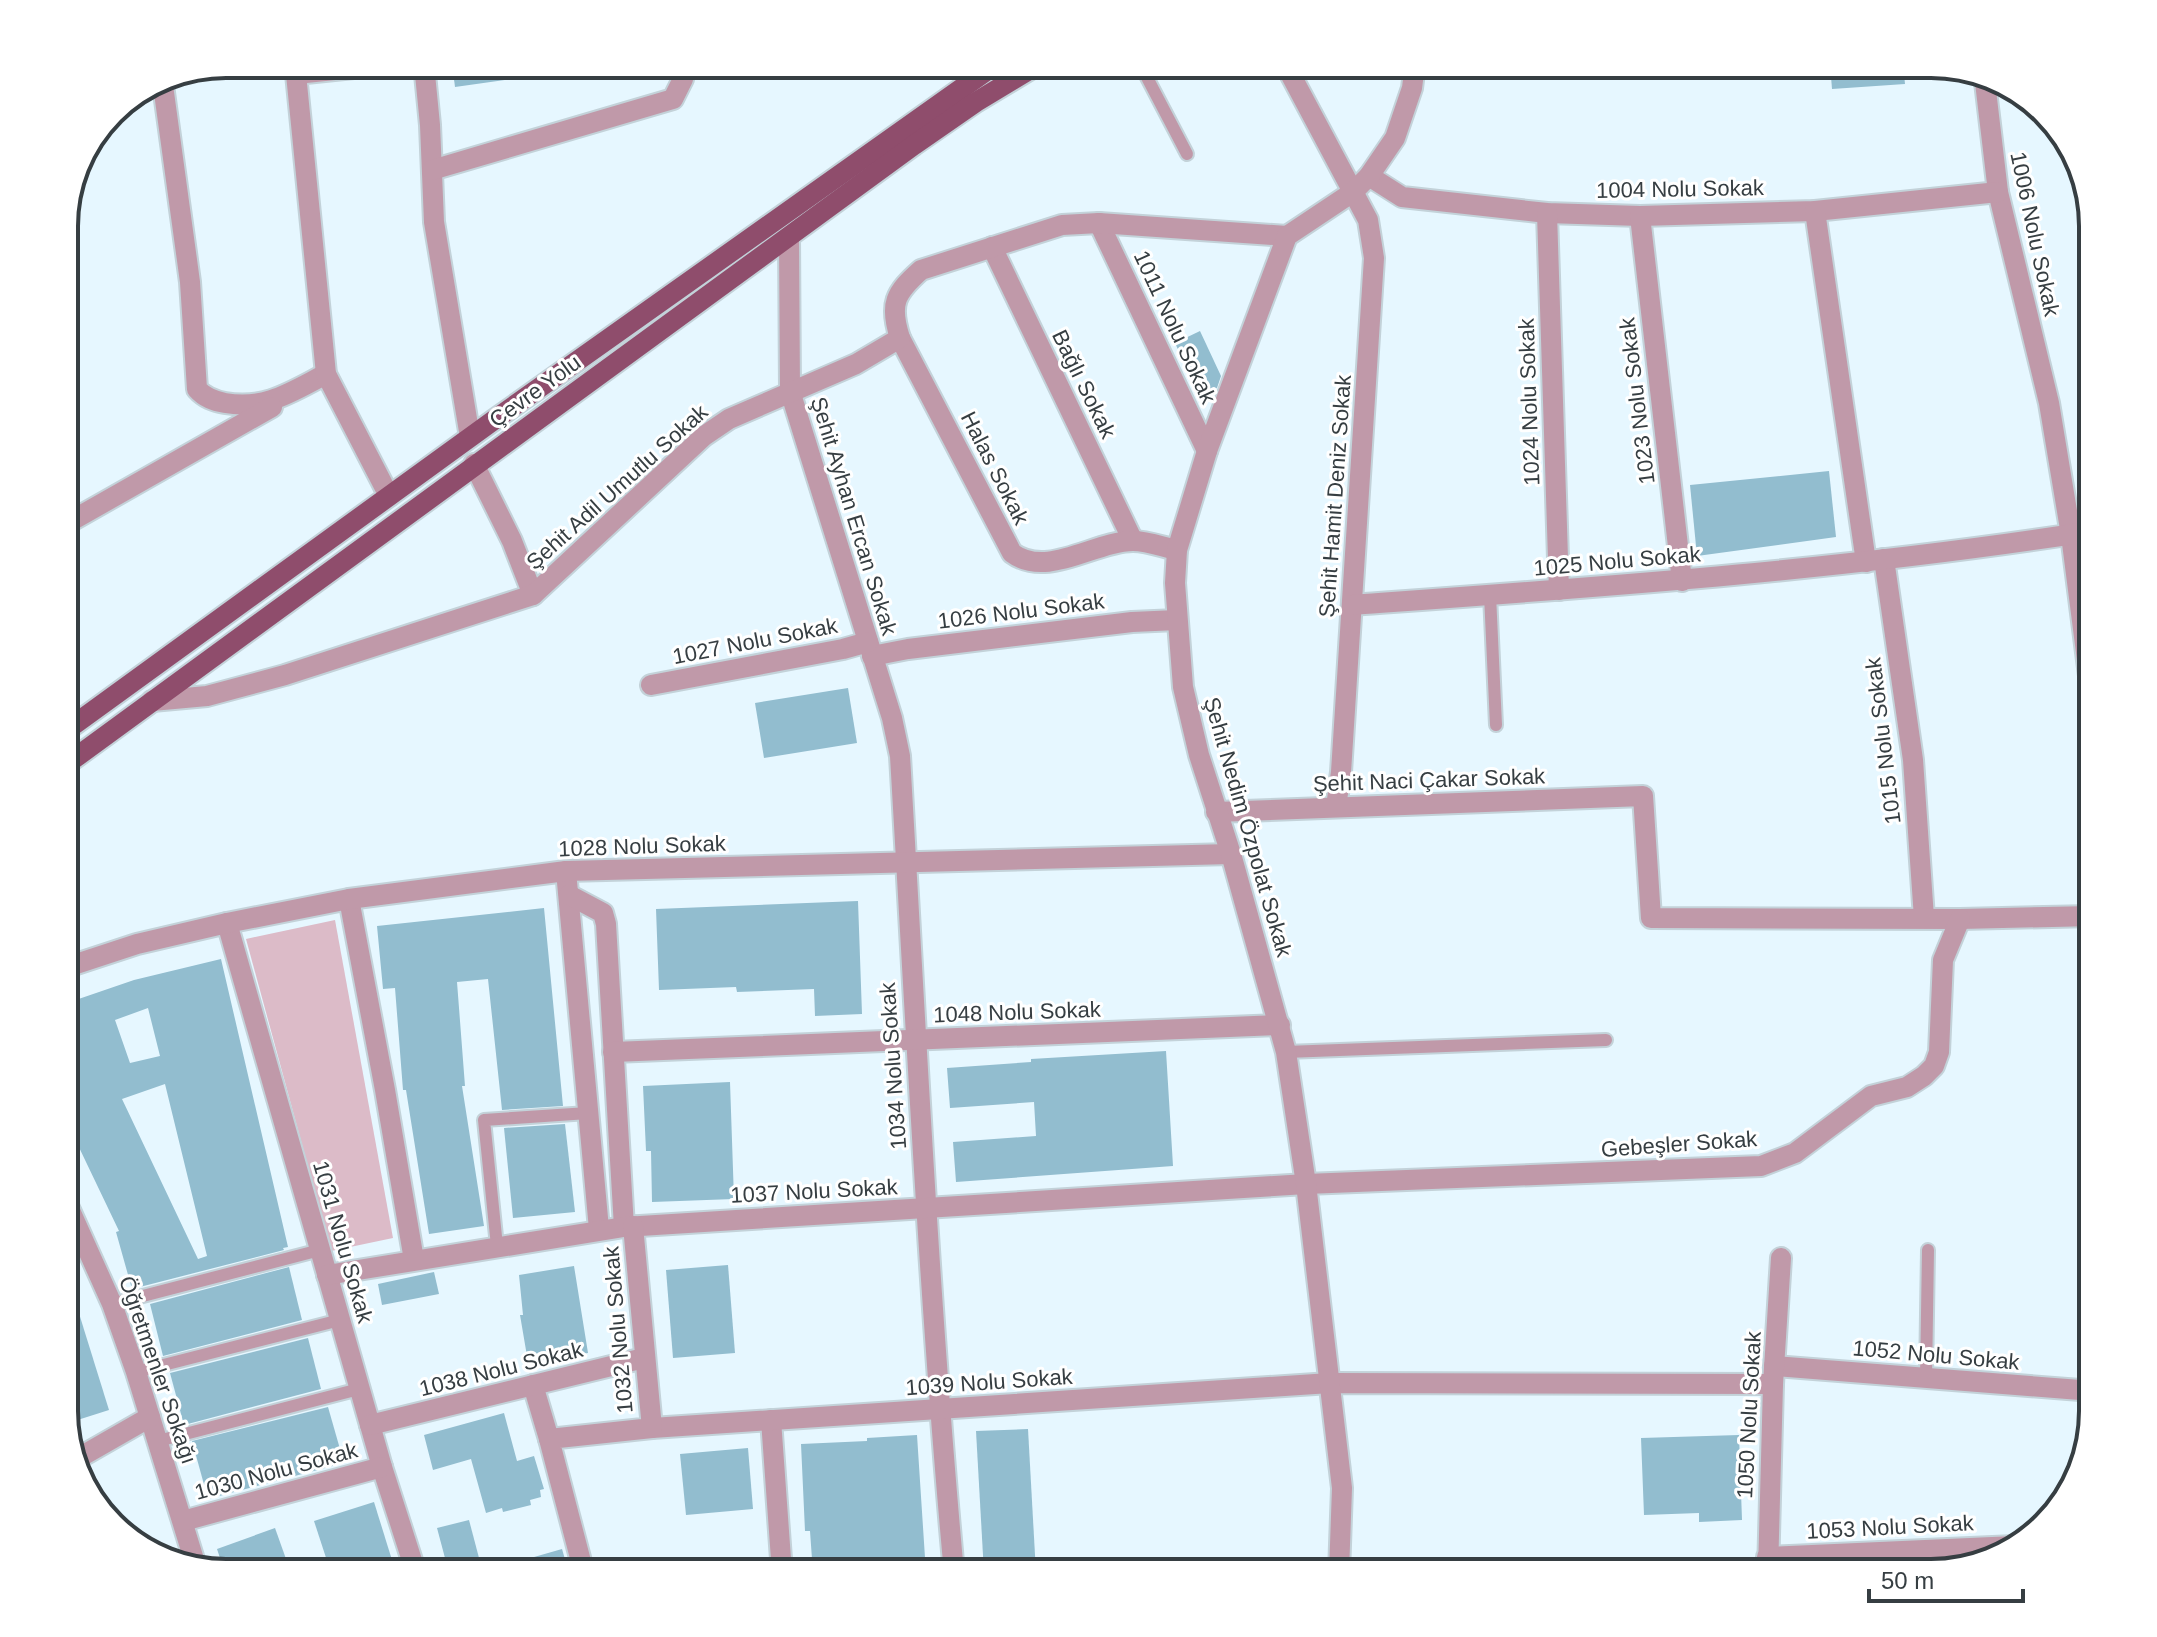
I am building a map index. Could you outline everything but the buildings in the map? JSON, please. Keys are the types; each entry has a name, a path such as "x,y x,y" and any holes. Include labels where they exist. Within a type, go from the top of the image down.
{"main road":[{"name":"Çevre Yolu","path":"78,722 470,437 976,78"},
{"name":"Çevre Yolu","path":"78,756 474,464 976,102 1016,78"}],"street":[{"path":"297,78 326,374 389,496"},
{"path":"425,78 434,222 470,437"},
{"path":"432,170 673,99 683,78"},
{"name":"Şehit Hamit Deniz Sokak","path":"1292,78 1368,220 1374,258 1341,772 1336,807"},
{"path":"900,338 894,318 895,299 905,284 921,270 1062,225 1099,223 1287,236 1353,192 1369,176 1395,138 1413,78"},
{"name":"1006 Nolu Sokak","path":"1986,89 1998,192 2049,403 2079,571"},
{"path":"164,92 190,282 197,389 214,401 245,406 267,403 326,374"},
{"name":"1004 Nolu Sokak","path":"1369,176 1402,197 1547,213 1640,216 1815,211 1998,192"},
{"name":"1015 Nolu Sokak","path":"1815,211 1913,760 1924,918"},
{"name":"1024 Nolu Sokak","path":"1547,213 1559,590"},
{"name":"1023 Nolu Sokak","path":"1640,216 1682,581"},
{"name":"1011 Nolu Sokak","path":"1099,223 1207,451"},
{"name":"Şehit Nedim Özpolat Sokak","path":"1287,236 1207,451 1177,550 1177,620 1183,687 1199,755 1231,854 1286,1052 1306,1184 1342,1488 1339,1559"},
{"name":"Şehit Ayhan Ercan Sokak","path":"789,237 790,391 870,649"},
{"name":"Bağlı Sokak","path":"992,247 1133,541"},
{"name":"Şehit Adil Umutlu Sokak","path":"152,701 207,696 285,675 533,595 704,436 729,419 856,364 900,338"},
{"name":"Halas Sokak","path":"900,338 1012,553 1024,562 1044,563 1133,541 1177,550"},
{"path":"78,517 326,374"},
{"path":"474,464 512,541 533,595"},
{"name":"1025 Nolu Sokak","path":"1352,605 1682,581 2079,534"},
{"name":"1026 Nolu Sokak","path":"870,649 908,649 1132,622 1177,620"},
{"name":"1027 Nolu Sokak","path":"651,685 843,649 870,649"},
{"name":"1034 Nolu Sokak","path":"870,649 892,718 900,756 939,1409 953,1559"},
{"name":"Şehit Naci Çakar Sokak","path":"1216,812 1643,796 1651,918 1924,918"},
{"name":"1028 Nolu Sokak","path":"78,963 137,944 349,899 566,871 1231,854"},
{"path":"566,871 599,1229"},
{"name":"1032 Nolu Sokak","path":"549,1439 652,1428 613,1052 606,924 603,913 569,895"},
{"path":"349,899 414,1260"},
{"path":"1924,918 2079,916"},
{"name":"Gebeşler Sokak","path":"1306,1184 1761,1166 1795,1153 1871,1096 1907,1087 1934,1066 1939,1052 1943,960 1960,919"},
{"name":"1031 Nolu Sokak","path":"227,923 359,1389 412,1559"},
{"name":"1048 Nolu Sokak","path":"613,1052 1280,1025"},
{"name":"1037 Nolu Sokak","path":"327,1275 599,1229 1306,1184"},
{"name":"Öğretmenler Sokağı","path":"78,1228 112,1304 136,1372 193,1555"},
{"name":"1050 Nolu Sokak","path":"1768,1559 1781,1258"},
{"name":"1038 Nolu Sokak","path":"370,1425 644,1358"},
{"name":"1052 Nolu Sokak","path":"1330,1383 1774,1375 1926,1378 2079,1390"},
{"name":"1039 Nolu Sokak","path":"652,1428 1330,1383"},
{"path":"533,1385 580,1559"},
{"path":"85,1454 150,1417"},
{"path":"771,1420 781,1559"},
{"name":"1030 Nolu Sokak","path":"183,1521 382,1467"},
{"name":"1053 Nolu Sokak","path":"1846,1559 1988,1548"}],"lane":[{"path":"1147,78 1187,154"},
{"path":"1490,595 1496,725"},
{"path":"1286,1052 1606,1040"},
{"path":"497,1246 484,1120 588,1113"},
{"path":"112,1304 320,1250"},
{"path":"1926,1378 1928,1250"},
{"path":"136,1372 340,1320"},
{"path":"158,1441 359,1389"}],"shaded area":[{"path":"335,920 393,1238 331,1251 246,939"}]}
